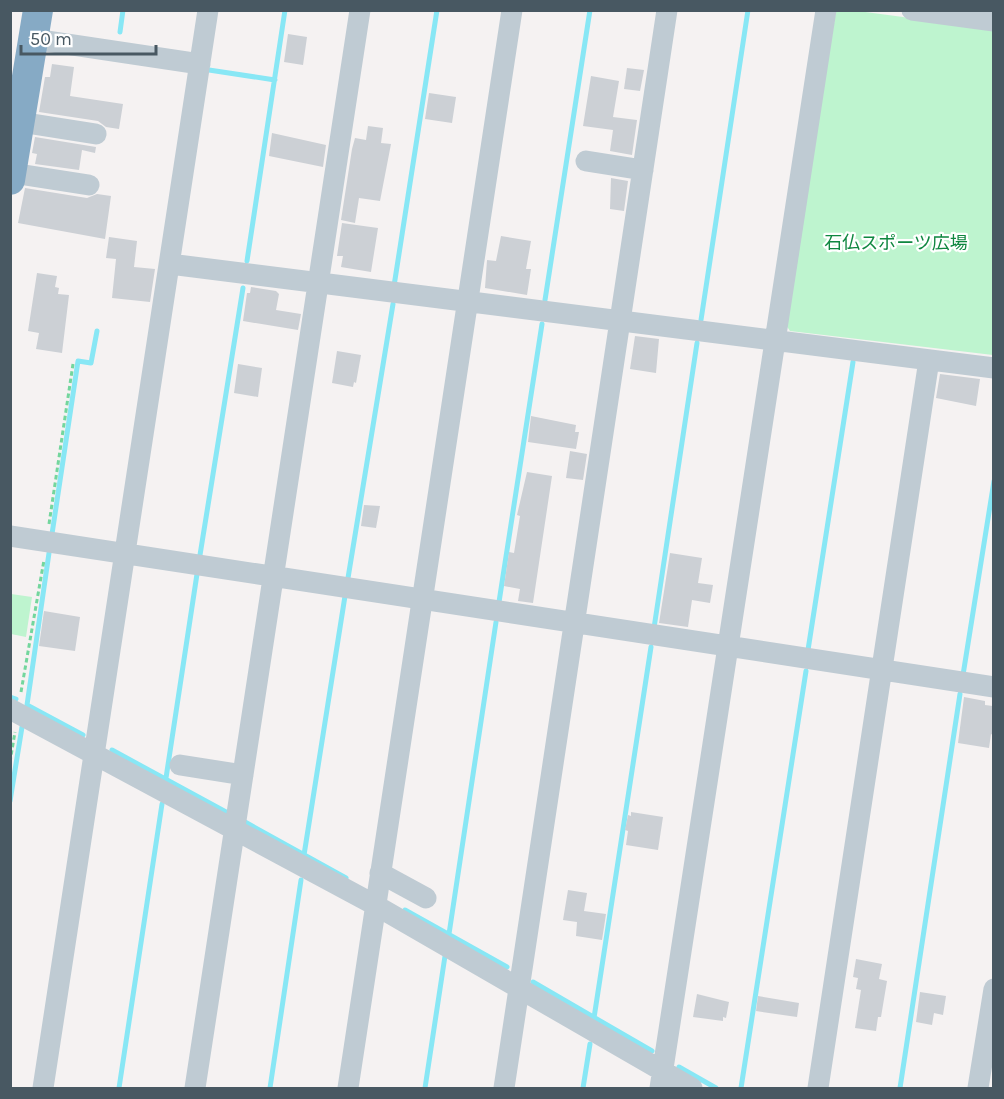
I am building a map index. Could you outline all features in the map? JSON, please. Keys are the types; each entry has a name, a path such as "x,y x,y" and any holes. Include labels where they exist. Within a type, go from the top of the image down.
{"highway":[{"path":"11,176 18,107 35,25"}],"street":[{"path":"43,1089 208,10"},
{"path":"195,1089 360,10"},
{"path":"348,1089 512,10"},
{"path":"504,1089 667,10"},
{"path":"661,1080 826,10"},
{"path":"912,10 993,21"},
{"path":"35,25 200,64"},
{"path":"18,107 96,134"},
{"path":"586,161 643,170"},
{"path":"11,176 89,184"},
{"path":"170,264 993,368"},
{"path":"818,1089 929,360"},
{"path":"10,536 993,687"},
{"path":"14,711 235,829 519,988 661,1080 692,1089"},
{"path":"180,765 243,775"},
{"path":"380,873 426,898"},
{"path":"978,1089 993,989"}],"path":[{"path":"10,762 14,711 47,542 73,364"}],"green space":[{"name":"石仏スポーツ広場","path":"836,11 858,11 993,29 993,355 790,331 786,325"},
{"path":"11,594 32,597 26,637 11,634"}],"building":[{"path":"288,34 307,37 303,65 284,62"},
{"path":"52,64 74,67 70,96 123,104 119,129 106,127 98,121 39,112 45,77 50,77"},
{"path":"627,68 644,70 640,91 624,89"},
{"path":"591,76 619,81 613,117 637,120 632,155 610,151 613,130 583,126"},
{"path":"429,93 456,97 452,123 425,119"},
{"path":"368,126 383,128 381,143 391,144 380,201 359,198 355,223 341,220 355,138 366,140"},
{"path":"272,133 326,145 323,167 269,156"},
{"path":"35,137 96,147 95,153 82,150 79,170 35,164 37,154 32,153"},
{"path":"611,178 628,181 624,211 610,209"},
{"path":"25,188 87,198 97,194 111,196 105,239 18,223"},
{"path":"342,223 378,228 371,272 341,267 343,256 337,256"},
{"path":"501,236 531,241 526,269 531,269 527,295 485,288 487,260 496,261"},
{"path":"109,237 137,241 134,267 155,269 150,302 112,298 116,259 106,258"},
{"path":"37,273 57,276 55,287 59,288 58,294 69,295 62,353 36,349 39,333 28,331"},
{"path":"251,287 276,291 279,294 276,310 301,314 298,330 243,321 247,293 250,293"},
{"path":"635,336 659,339 656,373 630,369"},
{"path":"337,351 361,355 356,383 354,382 353,387 332,383"},
{"path":"238,364 262,368 258,397 234,393"},
{"path":"940,374 980,379 976,406 936,398"},
{"path":"531,416 576,425 575,432 579,432 576,449 528,442"},
{"path":"570,451 587,454 583,480 566,478"},
{"path":"527,472 552,476 533,603 518,601 520,589 504,586 509,552 514,553 520,516 517,515"},
{"path":"364,505 380,506 376,528 361,526"},
{"path":"670,553 702,558 698,583 713,585 710,603 692,600 688,627 659,623"},
{"path":"44,611 80,617 75,651 39,646"},
{"path":"964,697 985,701 985,705 993,706 993,735 991,734 989,748 958,743"},
{"path":"631,812 663,817 658,850 626,845 628,831 625,830 628,815 631,816"},
{"path":"568,890 587,893 584,911 606,914 602,940 576,936 577,922 563,920"},
{"path":"856,959 882,964 879,979 887,981 881,1017 878,1017 876,1031 855,1028 861,990 856,989 858,978 853,977"},
{"path":"920,992 946,996 943,1015 934,1013 932,1025 916,1022"},
{"path":"697,994 729,1002 726,1018 723,1017 723,1021 693,1017"},
{"path":"758,996 799,1003 797,1017 756,1011"}],"waterway":[{"path":"120,32 123,10"},
{"path":"247,261 285,10"},
{"path":"394,286 437,10"},
{"path":"545,300 590,10"},
{"path":"701,320 748,10"},
{"path":"209,70 275,80"},
{"path":"200,555 243,288"},
{"path":"348,578 393,304"},
{"path":"499,602 542,324"},
{"path":"52,534 78,361 91,363 97,331"},
{"path":"654,628 697,343"},
{"path":"808,650 853,362"},
{"path":"963,675 994,481"},
{"path":"49,553 27,705 83,735"},
{"path":"166,778 197,574"},
{"path":"304,855 345,596"},
{"path":"449,934 496,622"},
{"path":"594,1018 651,647"},
{"path":"741,1088 806,671"},
{"path":"900,1088 960,694"},
{"path":"10,697 16,699"},
{"path":"10,801 22,727"},
{"path":"112,750 226,812"},
{"path":"119,1088 162,804"},
{"path":"245,822 346,878"},
{"path":"270,1088 301,880"},
{"path":"405,910 507,967"},
{"path":"425,1088 445,956"},
{"path":"533,982 652,1051"},
{"path":"583,1088 590,1044"},
{"path":"679,1067 716,1088"}]}
